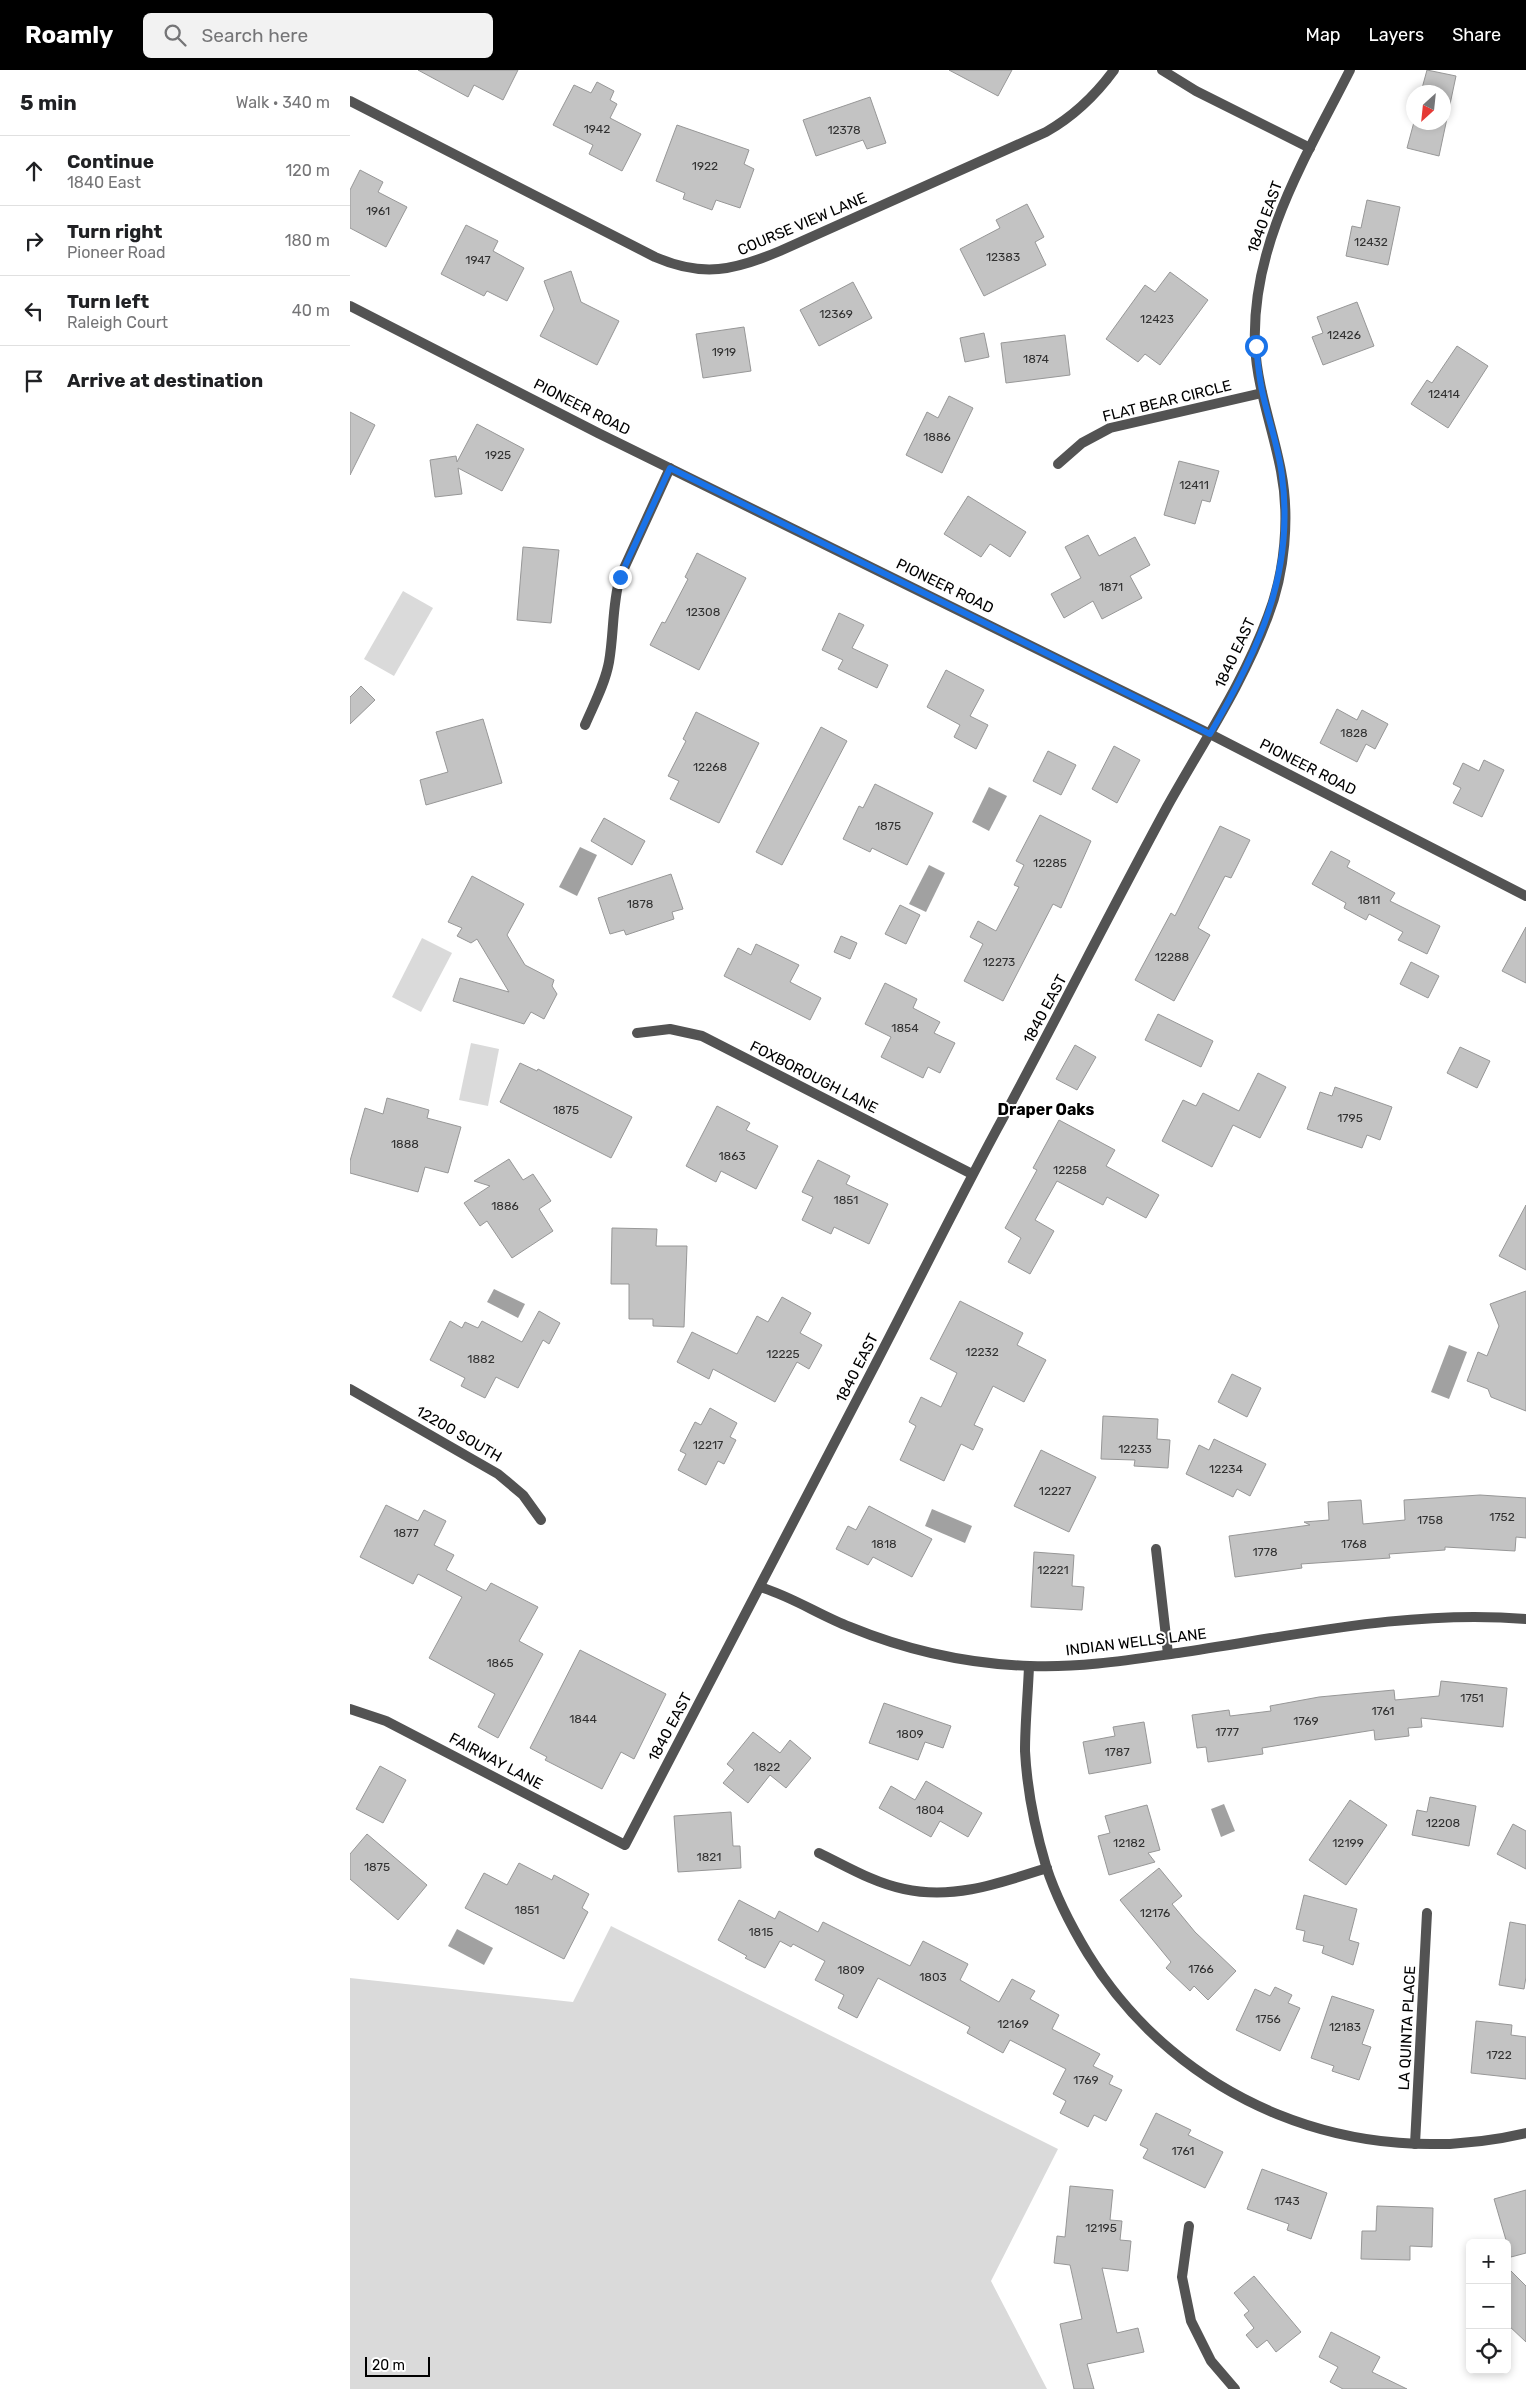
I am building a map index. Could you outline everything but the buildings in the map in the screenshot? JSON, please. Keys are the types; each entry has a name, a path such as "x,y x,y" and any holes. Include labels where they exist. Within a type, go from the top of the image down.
{"street":[{"name":"COURSE VIEW LANE","path":"350,101 655,257 690,269 726,270 743,266 780,251 1046,132 1061,124 1087,102 1114,70"},
{"path":"1162,70 1214,100 1310,148"},
{"name":"1840 EAST","path":"625,1845 972,1174 1060,1014 1168,805 1210,734 1253,654 1271,609 1282,564 1285,516 1282,475 1262,393 1256,346 1257,296 1267,246 1286,196 1350,70"},
{"name":"PIONEER ROAD","path":"350,306 670,468 1210,734 1526,896"},
{"name":"FLAT BEAR CIRCLE","path":"1058,464 1082,443 1110,428 1262,393"},
{"path":"585,725 606,677 615,595 620,577 670,468"},
{"name":"FOXBOROUGH LANE","path":"637,1033 670,1029 702,1036 972,1174"},
{"name":"12200 SOUTH","path":"350,1389 498,1474 523,1495 541,1520"},
{"path":"1156,1549 1168,1654"},
{"name":"INDIAN WELLS LANE","path":"760,1587 775,1591 851,1628 900,1644 988,1663 1029,1666 1076,1666 1389,1622 1437,1617 1490,1616 1526,1619"},
{"path":"1029,1666 1026,1751 1035,1826 1047,1868 1060,1904 1098,1969 1119,1998 1149,2031 1183,2061 1219,2085 1257,2106 1298,2123 1345,2136 1416,2144 1460,2144 1526,2133"},
{"name":"FAIRWAY LANE","path":"350,1709 386,1720 625,1845"},
{"path":"819,1853 882,1882 904,1889 926,1892 949,1893 971,1890 1047,1868"},
{"name":"LA QUINTA PLACE","path":"1416,2144 1428,1913"},
{"path":"1189,2226 1182,2277 1191,2321 1211,2361 1235,2389"}],"shaded area":[{"path":"403,591 433,608 394,676 364,659"},
{"path":"989,787 1007,796 989,831 972,822"},
{"path":"580,847 597,855 577,896 559,887"},
{"path":"929,865 945,873 926,912 909,904"},
{"path":"422,938 452,953 421,1012 392,997"},
{"path":"471,1043 499,1049 488,1106 459,1100"},
{"path":"494,1289 525,1304 518,1318 487,1302"},
{"path":"1449,1345 1467,1352 1449,1399 1431,1392"},
{"path":"932,1509 972,1526 965,1543 925,1526"},
{"path":"1224,1804 1235,1831 1221,1837 1211,1809"},
{"path":"611,1926 1058,2149 991,2281 1047,2389 350,2389 350,1978 573,2002"},
{"path":"457,1929 493,1948 484,1965 448,1946"}],"district":[{"name":"Draper Oaks","path":"1046,1109"}],"route":[{"path":"620,577 670,468 1210,734 1253,654 1271,609 1282,564 1285,516 1282,475 1262,393 1256,346"}]}
